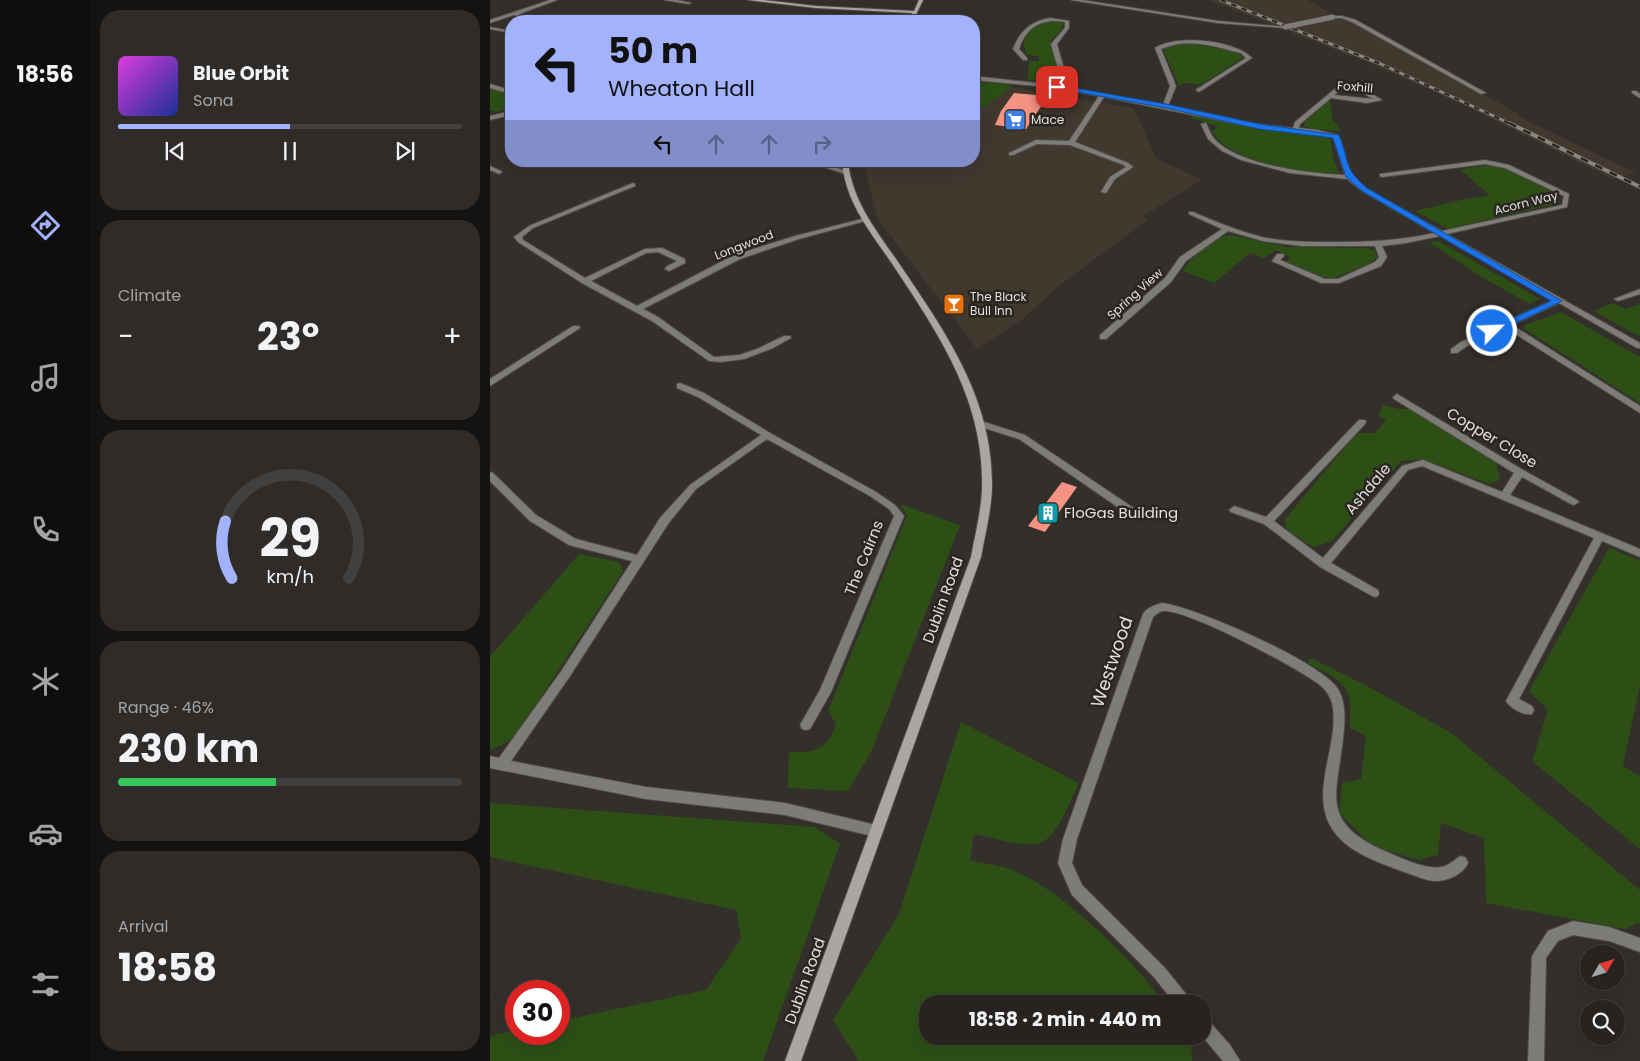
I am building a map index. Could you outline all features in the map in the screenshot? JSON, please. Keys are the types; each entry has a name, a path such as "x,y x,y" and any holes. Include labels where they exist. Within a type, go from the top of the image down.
{"main road":[{"path":"750,0 816,7 915,12"},
{"path":"914,15 921,0"},
{"name":"Dublin Road","path":"793,1061 976,557 988,484 981,424 971,393 931,318 866,220 853,196 845,167"}],"street":[{"path":"510,15 555,0"},
{"path":"666,0 689,3"},
{"path":"1073,0 1269,28 1342,17 1354,21 1483,93"},
{"path":"490,22 505,17"},
{"path":"1025,59 1016,49 1019,36 1031,25 1051,18 1067,21 1067,28 1054,44 1063,76 1057,87"},
{"path":"490,28 505,31"},
{"path":"1166,106 1173,86 1158,48 1164,44 1182,39 1189,40 1243,52 1249,58 1199,90"},
{"path":"980,79 1057,87 1166,106 1259,126 1336,136 1340,156 1349,177 1364,190 1639,345"},
{"name":"Foxhill","path":"1295,130 1297,123 1341,85 1349,83 1367,91 1379,100 1367,101 1329,96"},
{"path":"490,86 505,90"},
{"path":"1634,92 1640,96"},
{"path":"1071,143 1102,95"},
{"path":"490,118 505,114"},
{"path":"1204,124 1205,133 1215,143 1232,153 1312,176 1349,177"},
{"path":"1011,154 1036,142 1071,143 1130,167 1112,178 1104,192"},
{"name":"Acorn Way","path":"1382,175 1485,162 1508,166 1567,195 1565,206 1441,234"},
{"path":"829,167 845,172"},
{"path":"490,168 499,172"},
{"path":"633,185 531,227 518,237 520,241 586,282 638,309 712,359 720,360 747,355 787,338"},
{"path":"1191,213 1226,229 1263,239 1302,244 1378,244 1441,234"},
{"name":"Longwood","path":"638,309 737,257 797,237 866,220"},
{"name":"Spring View","path":"1103,337 1168,280 1183,259 1226,229"},
{"path":"1280,256 1276,260 1324,281 1339,281 1378,264 1383,257 1378,244"},
{"path":"586,282 645,252 658,250 682,261 669,270"},
{"path":"1618,299 1640,291"},
{"path":"1454,351 1505,324 1558,301"},
{"path":"1505,324 1640,410"},
{"path":"490,382 576,328"},
{"name":"The Cairns","path":"680,386 701,395 767,435 873,494 892,507 899,516 825,692 806,726"},
{"name":"Copper Close","path":"1398,397 1520,472 1574,502"},
{"path":"1268,521 1362,422"},
{"path":"981,424 1022,438 1138,516"},
{"path":"767,435 693,487 664,520 566,673 496,763 646,793 785,809 876,831"},
{"name":"Ashdale","path":"1324,564 1405,468 1423,463 1640,553"},
{"path":"1504,496 1520,472"},
{"path":"490,475 533,518 573,542 638,559"},
{"path":"1234,510 1268,521 1324,564 1374,593"},
{"path":"1528,710 1512,701 1600,536"},
{"name":"Westwood","path":"1178,995 1159,972 1077,890 1065,862 1070,839 1148,614 1161,607 1179,609 1202,618 1297,665 1324,682 1336,696 1339,712 1332,778 1331,812 1342,830 1359,846 1379,857 1428,873 1445,874 1461,863"},
{"path":"1536,1061 1539,956 1553,936 1573,928 1609,934 1640,945"},
{"path":"1211,1035 1232,1061"}],"shaded area":[{"path":"1209,0 1308,0 1520,114 1518,116 1636,173 1612,179 1464,105 1369,63"},
{"path":"1012,87 1134,108 1156,158 1202,180 1143,216 1149,219 1060,285 1024,318 977,349 877,218 864,167 980,167 980,110"}],"green space":[{"path":"1051,20 1064,23 1062,29 1050,41 1059,76 1053,82 1028,80 1029,61 1039,61 1039,56 1027,55 1024,42 1026,36 1033,28"},
{"path":"1187,42 1236,52 1244,57 1202,84 1184,83 1179,86 1163,49 1170,43"},
{"path":"980,82 1005,83 1012,87 980,110"},
{"path":"490,89 505,93 505,110 496,112 490,110"},
{"path":"1330,100 1333,122 1337,124 1340,131 1311,129 1304,126 1305,121"},
{"path":"1192,115 1259,129 1328,137 1331,139 1333,158 1339,173 1315,174 1268,164 1240,154 1224,145 1213,134 1211,131 1216,129 1217,126 1191,118"},
{"path":"1491,165 1510,169 1555,193 1559,197 1559,203 1448,229 1415,211 1465,199 1490,196 1460,169"},
{"path":"1230,235 1287,247 1367,248 1375,251 1377,257 1370,263 1334,278 1323,277 1287,262 1290,257 1276,250 1264,258 1250,253 1214,283 1183,271 1191,259 1203,248"},
{"path":"1438,241 1540,299 1530,304 1481,277 1429,242"},
{"path":"1612,303 1626,309 1640,304 1640,335 1638,336 1594,311"},
{"path":"1561,312 1640,357 1640,403 1523,328 1528,324"},
{"path":"1383,405 1399,409 1412,409 1496,462 1500,480 1490,484 1422,459 1401,461 1332,541 1313,547 1287,530 1284,520 1357,433 1375,433 1386,420 1378,416"},
{"path":"900,504 960,525 871,752 848,791 788,788 789,752 819,748 829,740 836,724 828,711 907,516"},
{"path":"1609,548 1640,561 1640,685 1623,766 1640,776 1640,849 1532,761 1548,710 1529,691"},
{"path":"579,554 619,562 623,571 514,739 490,750 490,657"},
{"path":"1311,658 1371,688 1451,733 1640,890 1640,924 1637,923 1626,929 1486,903 1484,838 1441,823 1438,855 1419,860 1373,847 1339,813 1342,783 1361,779 1366,736 1350,728 1350,700 1346,690 1337,680 1307,663"},
{"path":"961,722 1079,783 1059,824 1051,835 1042,842 1031,844 1017,843 974,834 970,860 1015,871 1035,881 1055,895 1117,948 1159,995 919,995 919,1045 1191,1045 1192,1061 859,1061 833,1020 899,914"},
{"path":"490,803 815,827 840,844 763,1061 490,1061 490,1036 505,1033 505,1045 570,1045 570,1019 706,990 741,938 736,910 490,857"}],"building":[{"path":"1014,93 1048,96 1026,129 995,125 1001,111"},
{"name":"FloGas Building","path":"1062,482 1077,487 1045,532 1028,526"}],"railway":[{"path":"1221,0 1381,64 1511,124"},
{"path":"1509,123 1640,187"}],"place":[{"name":"Mace","path":"1015,120"},
{"name":"The Black Bull Inn","path":"954,304"},
{"name":"FloGas Building","path":"1048,513"}],"route":[{"path":"1057,87 1166,106 1259,126 1336,136 1340,156 1349,177 1364,190 1558,301 1492,331"}]}
